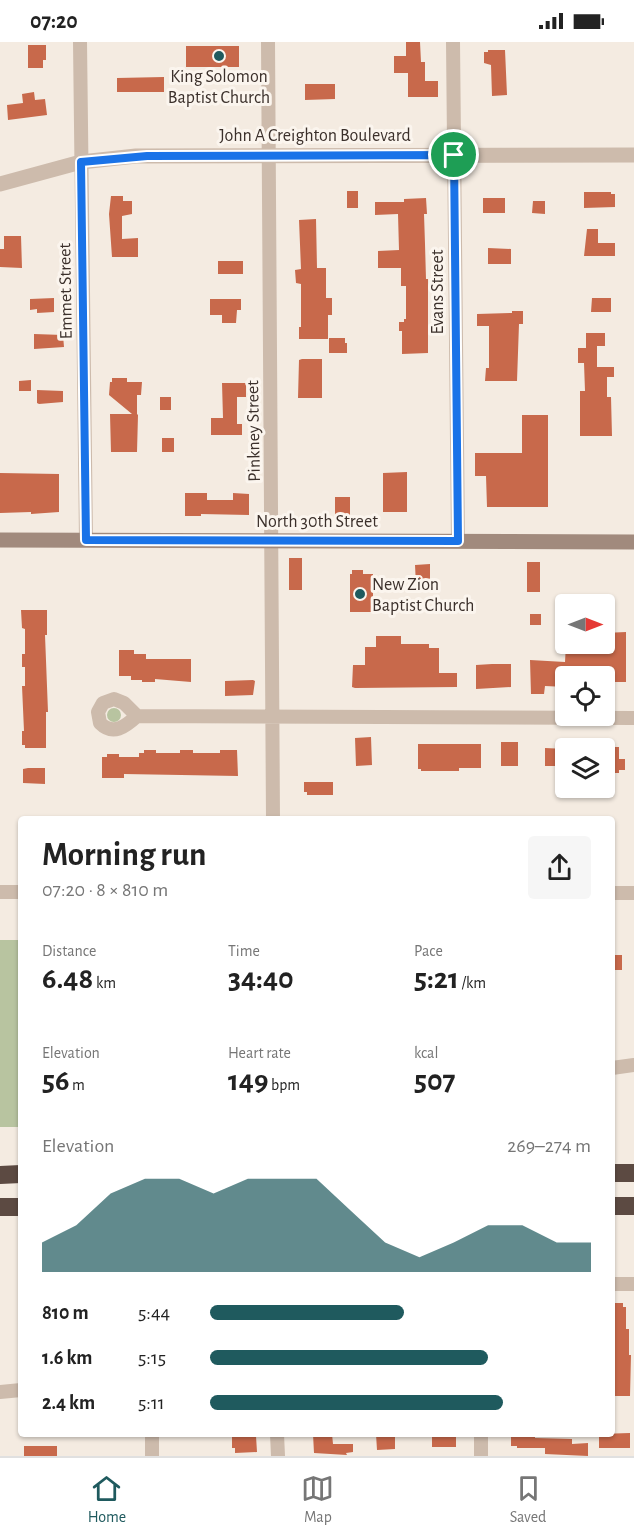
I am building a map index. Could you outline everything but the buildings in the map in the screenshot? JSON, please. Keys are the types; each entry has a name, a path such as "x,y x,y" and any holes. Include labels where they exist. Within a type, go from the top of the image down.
{"highway":[{"path":"615,1173 634,1173"},
{"path":"0,1174 18,1174"},
{"path":"615,1206 634,1206"},
{"path":"0,1207 18,1207"}],"main road":[{"name":"North 30th Street","path":"0,540 634,542"}],"street":[{"name":"Emmet Street","path":"80,42 86,540"},
{"name":"Pinkney Street","path":"268,42 273,816"},
{"name":"Evans Street","path":"453,42 458,541"},
{"name":"John A Creighton Boulevard","path":"0,184 81,162 147,156 634,154"},
{"path":"137,716 634,718"},
{"path":"0,892 18,892"},
{"path":"615,893 634,893"},
{"path":"615,1068 634,1065"},
{"path":"615,1284 634,1284"},
{"path":"0,1392 18,1390"},
{"path":"152,1437 152,1456"},
{"path":"278,1437 278,1456"},
{"path":"481,1437 481,1456"}],"green space":[{"path":"111,708 117,708 121,715 117,722 111,722 107,718 107,712"},
{"path":"0,940 18,940 18,1127 0,1127"}],"place":[{"name":"King Solomon Baptist Church","path":"219,56"},
{"name":"New Zion Baptist Church","path":"360,594"}],"route":[{"path":"454,155 458,541 86,540 81,162 147,156 454,155"}]}
